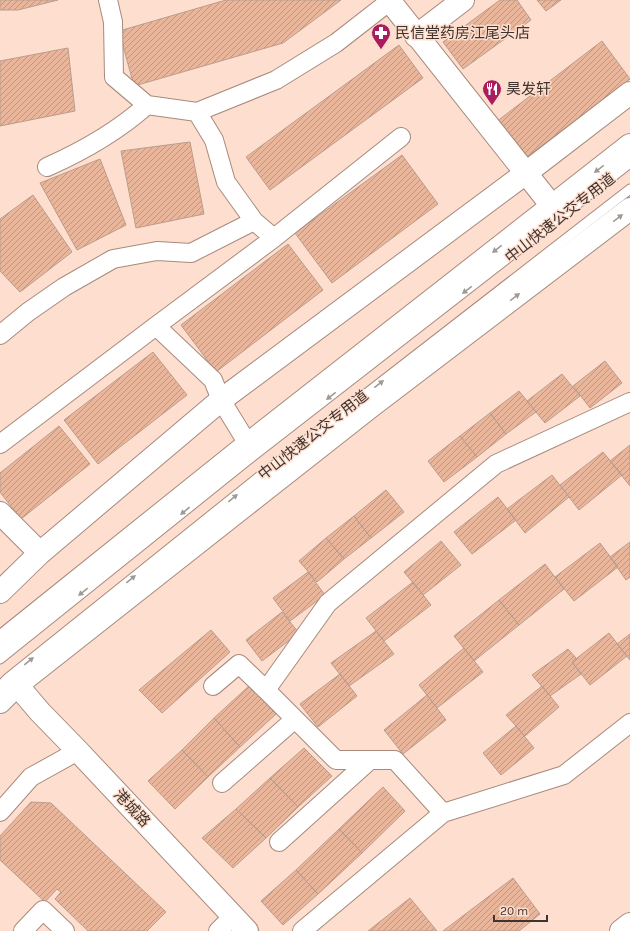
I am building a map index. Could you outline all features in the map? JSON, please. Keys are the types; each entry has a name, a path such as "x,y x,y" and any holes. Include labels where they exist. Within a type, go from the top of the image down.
{"main road":[{"path":"390,0 416,36 552,206"},
{"path":"416,36 463,0"},
{"path":"0,592 40,553 221,400 526,173 630,92"},
{"path":"0,642 248,444 630,145"},
{"path":"0,702 8,685 630,209"},
{"path":"0,513 40,553"},
{"name":"港城路","path":"8,685 40,712 78,750 233,926"},
{"path":"621,931 630,924"}],"street":[{"path":"108,0 113,22 114,77 147,105 197,112 276,80 336,42 390,0"},
{"path":"47,167 71,156 127,123 147,105"},
{"path":"197,112 214,140 226,182 254,221 274,238"},
{"path":"0,444 274,238 401,137"},
{"path":"0,335 28,312 64,287 113,259 157,251 191,253 254,221"},
{"path":"156,326 212,380 221,400 248,444"},
{"path":"266,690 328,603 496,464 630,402"},
{"path":"213,686 239,664 336,760 395,760 442,813"},
{"path":"222,783 295,719"},
{"path":"302,931 442,813 564,775 630,723"},
{"path":"0,812 30,777 78,750"},
{"path":"278,842 370,760"},
{"path":"23,931 43,910 65,931"}],"lane":[{"name":"中山快速公交专用道","path":"0,658 248,460 630,163"},
{"name":"中山快速公交专用道","path":"8,685 8,678 260,476 630,188"}],"building":[{"path":"0,0 58,0 18,10 0,10"},
{"path":"226,0 341,0 283,43 134,86 119,31"},
{"path":"500,0 517,0 531,20 463,69 443,42"},
{"path":"537,0 561,0 546,11"},
{"path":"602,41 630,79 524,159 496,122"},
{"path":"399,45 423,78 270,190 246,157"},
{"path":"68,48 75,111 0,126 0,61"},
{"path":"190,142 204,214 136,228 121,151"},
{"path":"402,155 438,204 332,283 295,233"},
{"path":"100,159 126,225 77,250 40,183"},
{"path":"33,195 72,252 20,292 0,271 0,219"},
{"path":"288,244 323,290 216,372 181,325"},
{"path":"153,352 187,395 98,464 64,420"},
{"path":"605,361 622,383 590,408 573,386"},
{"path":"562,374 580,396 545,423 527,401"},
{"path":"519,391 536,412 506,434 490,413"},
{"path":"490,413 506,434 477,457 460,436"},
{"path":"59,426 90,464 21,519 0,492 0,473"},
{"path":"460,436 477,457 444,482 428,461"},
{"path":"630,445 630,486 610,461"},
{"path":"603,452 622,475 579,510 560,485"},
{"path":"552,475 569,497 525,533 507,509"},
{"path":"386,490 404,512 371,538 354,516"},
{"path":"498,497 516,520 472,554 454,532"},
{"path":"354,516 371,538 344,559 326,538"},
{"path":"326,538 344,559 317,582 299,561"},
{"path":"441,541 461,565 423,595 404,572"},
{"path":"630,542 630,577 626,580 610,557"},
{"path":"600,543 618,567 574,601 555,577"},
{"path":"545,564 564,589 519,625 499,600"},
{"path":"308,572 325,595 290,621 273,598"},
{"path":"413,582 431,605 384,641 366,618"},
{"path":"499,600 519,625 474,661 454,636"},
{"path":"282,612 299,633 262,661 246,640"},
{"path":"211,630 230,652 162,713 139,690"},
{"path":"376,631 394,654 349,686 331,663"},
{"path":"609,633 627,656 590,685 572,662"},
{"path":"630,634 630,660 617,644"},
{"path":"464,648 483,672 437,708 419,685"},
{"path":"568,649 576,658 572,662 581,674 550,696 532,675"},
{"path":"340,674 357,696 318,727 300,704"},
{"path":"250,685 276,714 240,747 214,718"},
{"path":"542,686 559,707 525,736 506,715"},
{"path":"427,695 446,720 403,754 384,730"},
{"path":"214,718 240,747 208,777 182,750"},
{"path":"516,726 534,748 501,775 483,753"},
{"path":"304,748 332,776 298,807 270,778"},
{"path":"182,750 208,777 175,809 148,781"},
{"path":"270,778 298,807 266,838 236,809"},
{"path":"383,787 405,811 362,853 339,829"},
{"path":"31,802 51,803 166,912 147,931 88,931 55,899 61,892 57,889 45,902 0,860 0,836"},
{"path":"236,809 266,838 233,868 202,838"},
{"path":"339,829 362,853 318,894 296,870"},
{"path":"296,870 318,894 283,925 261,901"},
{"path":"513,878 540,914 519,931 443,931"},
{"path":"410,898 437,931 368,931"}],"place":[{"name":"民信堂药房江尾头店","path":"381,50"},
{"name":"昊发轩","path":"492,106"}]}
